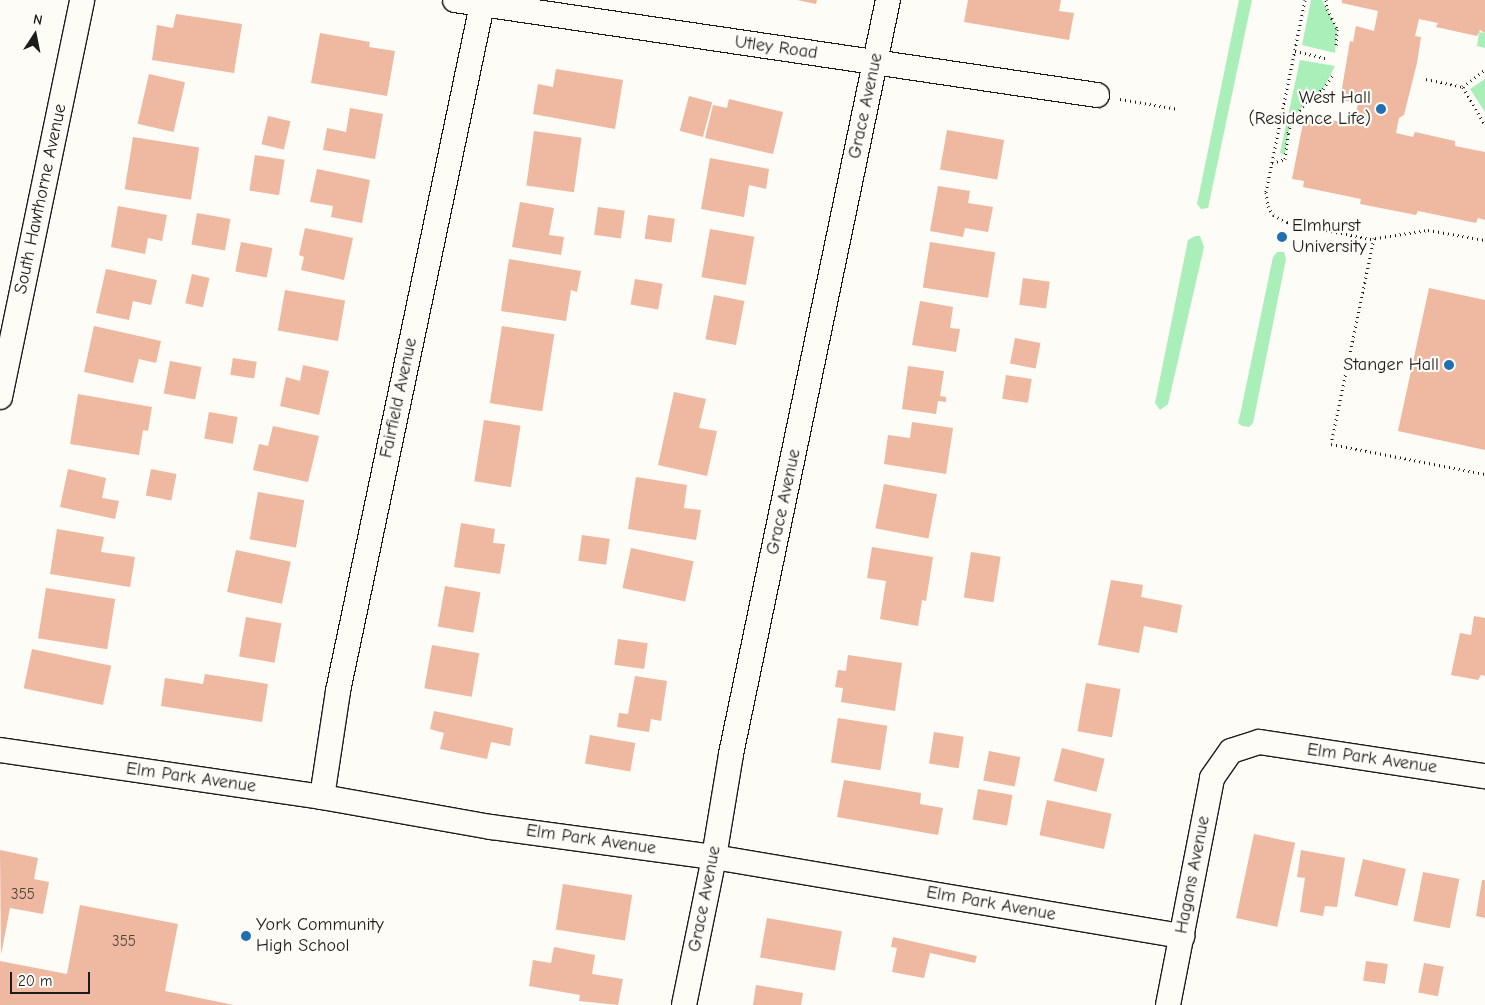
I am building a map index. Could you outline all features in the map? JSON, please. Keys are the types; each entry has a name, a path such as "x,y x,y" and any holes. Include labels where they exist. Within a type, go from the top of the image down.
{"street":[{"name":"South Hawthorne Avenue","path":"0,398 82,0"},
{"name":"Utley Road","path":"455,0 482,2 1097,95"},
{"name":"Grace Avenue","path":"684,1005 714,857 731,754 888,0"},
{"name":"Fairfield Avenue","path":"322,797 338,691 482,2"},
{"name":"Elm Park Avenue","path":"1231,751 1260,742 1485,776"},
{"name":"Elm Park Avenue","path":"0,750 322,797 491,827 714,857 1182,936"},
{"name":"Hagans Avenue","path":"1168,1005 1212,778 1231,751"}],"path":[{"path":"1305,0 1266,192 1268,206 1273,215 1287,222 1374,238 1428,230 1485,240"},
{"path":"1326,0 1327,9 1337,29 1336,46"},
{"path":"1295,51 1326,58"},
{"path":"1463,87 1485,70"},
{"path":"1272,163 1285,159 1288,133 1294,118 1308,100 1323,89 1333,74"},
{"path":"1426,79 1463,87 1485,125"},
{"path":"1097,95 1178,109"},
{"path":"1374,238 1331,444 1485,474"}],"green space":[{"path":"1239,0 1252,0 1208,208 1201,209 1197,204"},
{"path":"1311,0 1322,0 1337,29 1335,53 1302,45"},
{"path":"1479,32 1485,33 1485,48 1477,46"},
{"path":"1300,60 1335,66 1323,89 1308,100 1293,118 1288,133 1285,155 1280,153"},
{"path":"1485,79 1485,112 1470,89"},
{"path":"1195,236 1200,236 1204,247 1168,404 1160,410 1155,403 1188,240"},
{"path":"1277,252 1284,252 1286,259 1253,423 1249,427 1242,426 1238,423 1273,257"}],"building":[{"path":"797,0 817,0 816,4"},
{"path":"968,0 1061,0 1059,11 1074,13 1069,40 964,22"},
{"name":"West Hall (Residence Life)","path":"1342,0 1485,0 1485,33 1480,30 1477,36 1436,27 1438,23 1419,19 1415,36 1421,37 1417,63 1404,115 1399,118 1396,133 1413,137 1415,132 1455,141 1455,146 1485,152 1485,220 1478,218 1476,223 1418,211 1416,215 1360,204 1361,199 1303,187 1304,181 1292,179 1304,118 1317,121 1318,117 1354,125 1358,103 1340,100 1350,41 1353,42 1356,26 1374,31 1378,11 1342,3"},
{"path":"176,14 242,24 234,73 152,60 157,25 173,28"},
{"path":"320,33 370,42 369,47 395,51 387,96 311,83"},
{"path":"556,69 623,80 615,129 533,114 538,84 553,87"},
{"path":"149,74 185,82 174,132 138,124"},
{"path":"689,96 712,102 703,137 680,131"},
{"path":"729,99 783,112 773,154 705,138 713,105 727,108"},
{"path":"350,108 383,114 375,159 323,150 327,128 346,132"},
{"path":"268,116 290,121 284,149 261,144"},
{"path":"947,130 1004,140 997,179 940,169"},
{"path":"534,131 582,138 574,192 526,185"},
{"path":"133,137 199,147 191,200 125,189"},
{"path":"255,155 285,160 279,195 249,191"},
{"path":"710,158 769,169 766,189 749,185 744,217 701,209"},
{"path":"317,169 370,180 362,223 331,217 333,206 310,202"},
{"path":"938,186 970,191 968,203 993,207 988,232 965,228 963,237 930,231"},
{"path":"520,202 554,208 549,235 564,237 561,255 512,247"},
{"path":"118,206 167,215 162,241 148,238 145,254 111,247"},
{"path":"598,207 625,211 621,238 594,235"},
{"path":"197,213 230,219 225,250 191,245"},
{"path":"648,215 675,219 671,243 645,239"},
{"path":"305,228 353,238 344,280 301,270 304,257 299,255"},
{"path":"710,229 754,237 746,285 701,277"},
{"path":"241,242 272,248 267,278 235,271"},
{"path":"930,242 995,252 988,298 923,287"},
{"path":"509,259 581,271 577,292 571,290 566,321 501,311"},
{"path":"106,269 157,280 151,305 133,301 129,320 96,313"},
{"path":"192,274 210,278 203,307 185,303"},
{"path":"1023,278 1050,282 1046,308 1019,305"},
{"path":"635,279 663,284 658,309 630,305"},
{"name":"Stanger Hall","path":"1429,288 1485,300 1485,450 1398,431"},
{"path":"285,290 345,301 338,341 278,330"},
{"path":"714,295 744,301 736,345 705,339"},
{"path":"920,301 953,307 950,328 960,329 956,352 912,345"},
{"path":"94,326 161,341 156,363 139,359 133,383 84,372"},
{"path":"502,326 554,334 542,411 490,403"},
{"path":"1015,338 1041,343 1036,368 1010,364"},
{"path":"233,358 257,362 254,379 230,375"},
{"path":"170,361 201,367 195,399 164,393"},
{"path":"303,365 329,371 319,415 280,406 286,377 300,381"},
{"path":"908,366 944,371 940,396 946,397 946,402 938,401 936,414 902,409"},
{"path":"1006,375 1032,379 1028,403 1002,399"},
{"path":"674,392 706,399 699,428 717,431 707,476 658,465"},
{"path":"78,394 152,407 148,431 143,430 139,455 70,444"},
{"path":"209,412 238,417 233,444 204,439"},
{"path":"484,420 521,426 511,487 474,481"},
{"path":"912,422 953,428 946,474 884,464 888,435 910,438"},
{"path":"273,426 319,436 308,482 253,470 259,444 268,446"},
{"path":"68,469 106,478 102,498 119,501 115,519 60,507"},
{"path":"151,469 177,474 171,500 146,496"},
{"path":"636,477 687,485 684,508 701,510 696,540 628,529"},
{"path":"884,484 937,494 928,538 875,528"},
{"path":"258,492 304,500 296,547 250,539"},
{"path":"461,523 495,529 493,543 505,544 500,574 454,567"},
{"path":"57,529 104,537 101,552 135,557 130,587 50,574"},
{"path":"582,535 610,539 606,565 578,561"},
{"path":"872,547 933,557 926,601 922,600 918,626 880,619 886,581 867,578"},
{"path":"631,548 694,561 685,601 622,588"},
{"path":"236,550 291,562 282,604 227,592"},
{"path":"971,552 1001,557 993,602 964,597"},
{"path":"1111,580 1143,585 1141,597 1182,605 1177,633 1144,626 1139,653 1098,645"},
{"path":"445,586 480,592 473,633 438,626"},
{"path":"46,588 115,599 107,649 38,638"},
{"path":"1474,616 1485,618 1485,676 1481,675 1478,680 1451,675 1460,633 1471,635"},
{"path":"246,617 281,623 275,663 239,656"},
{"path":"618,639 648,643 644,669 614,665"},
{"path":"432,645 479,653 472,697 424,688"},
{"path":"32,649 111,666 103,705 24,688"},
{"path":"848,655 902,663 895,711 841,702 843,688 835,687 838,670 846,671"},
{"path":"205,674 268,684 262,722 161,706 165,678 203,684"},
{"path":"635,676 667,681 661,721 651,719 649,732 617,727 619,713 628,714"},
{"path":"1086,683 1120,689 1112,737 1077,731"},
{"path":"434,711 513,728 510,746 491,742 487,759 440,749 444,733 430,729"},
{"path":"838,718 887,726 880,770 831,762"},
{"path":"934,732 964,737 959,768 929,764"},
{"path":"590,735 635,743 630,772 585,764"},
{"path":"1062,748 1105,759 1096,792 1054,781"},
{"path":"989,751 1020,757 1015,787 983,780"},
{"path":"844,780 921,793 920,804 943,808 938,835 837,817"},
{"path":"978,789 1012,795 1007,826 973,820"},
{"path":"1047,800 1112,814 1104,849 1040,835"},
{"path":"1254,834 1295,843 1277,927 1236,918"},
{"path":"0,850 38,858 34,879 49,882 43,914 10,908 1,955"},
{"path":"1301,850 1345,858 1337,907 1325,906 1323,916 1300,912 1305,878 1297,877"},
{"path":"1363,859 1406,869 1397,906 1354,896"},
{"path":"1423,872 1459,879 1450,928 1413,921"},
{"path":"1482,880 1485,880 1485,918 1476,916"},
{"path":"563,884 632,895 625,940 556,929"},
{"name":"York Community High School","path":"80,905 178,924 165,991 234,1005 0,1005 0,961 67,974"},
{"path":"767,918 842,931 835,971 760,957"},
{"path":"893,937 977,956 975,963 930,953 924,978 892,972 897,948 891,947"},
{"path":"554,947 595,955 592,974 623,979 618,1005 579,1001 580,995 529,986 533,960 551,963"},
{"path":"1366,961 1388,964 1385,984 1363,981"},
{"path":"1424,963 1444,967 1438,996 1418,992"},
{"path":"756,985 803,993 801,1005 753,1005"}],"place":[{"name":"West Hall (Residence Life)","path":"1381,109"},
{"name":"Elmhurst University","path":"1282,237"},
{"name":"Stanger Hall","path":"1449,365"},
{"name":"York Community High School","path":"246,936"}]}
